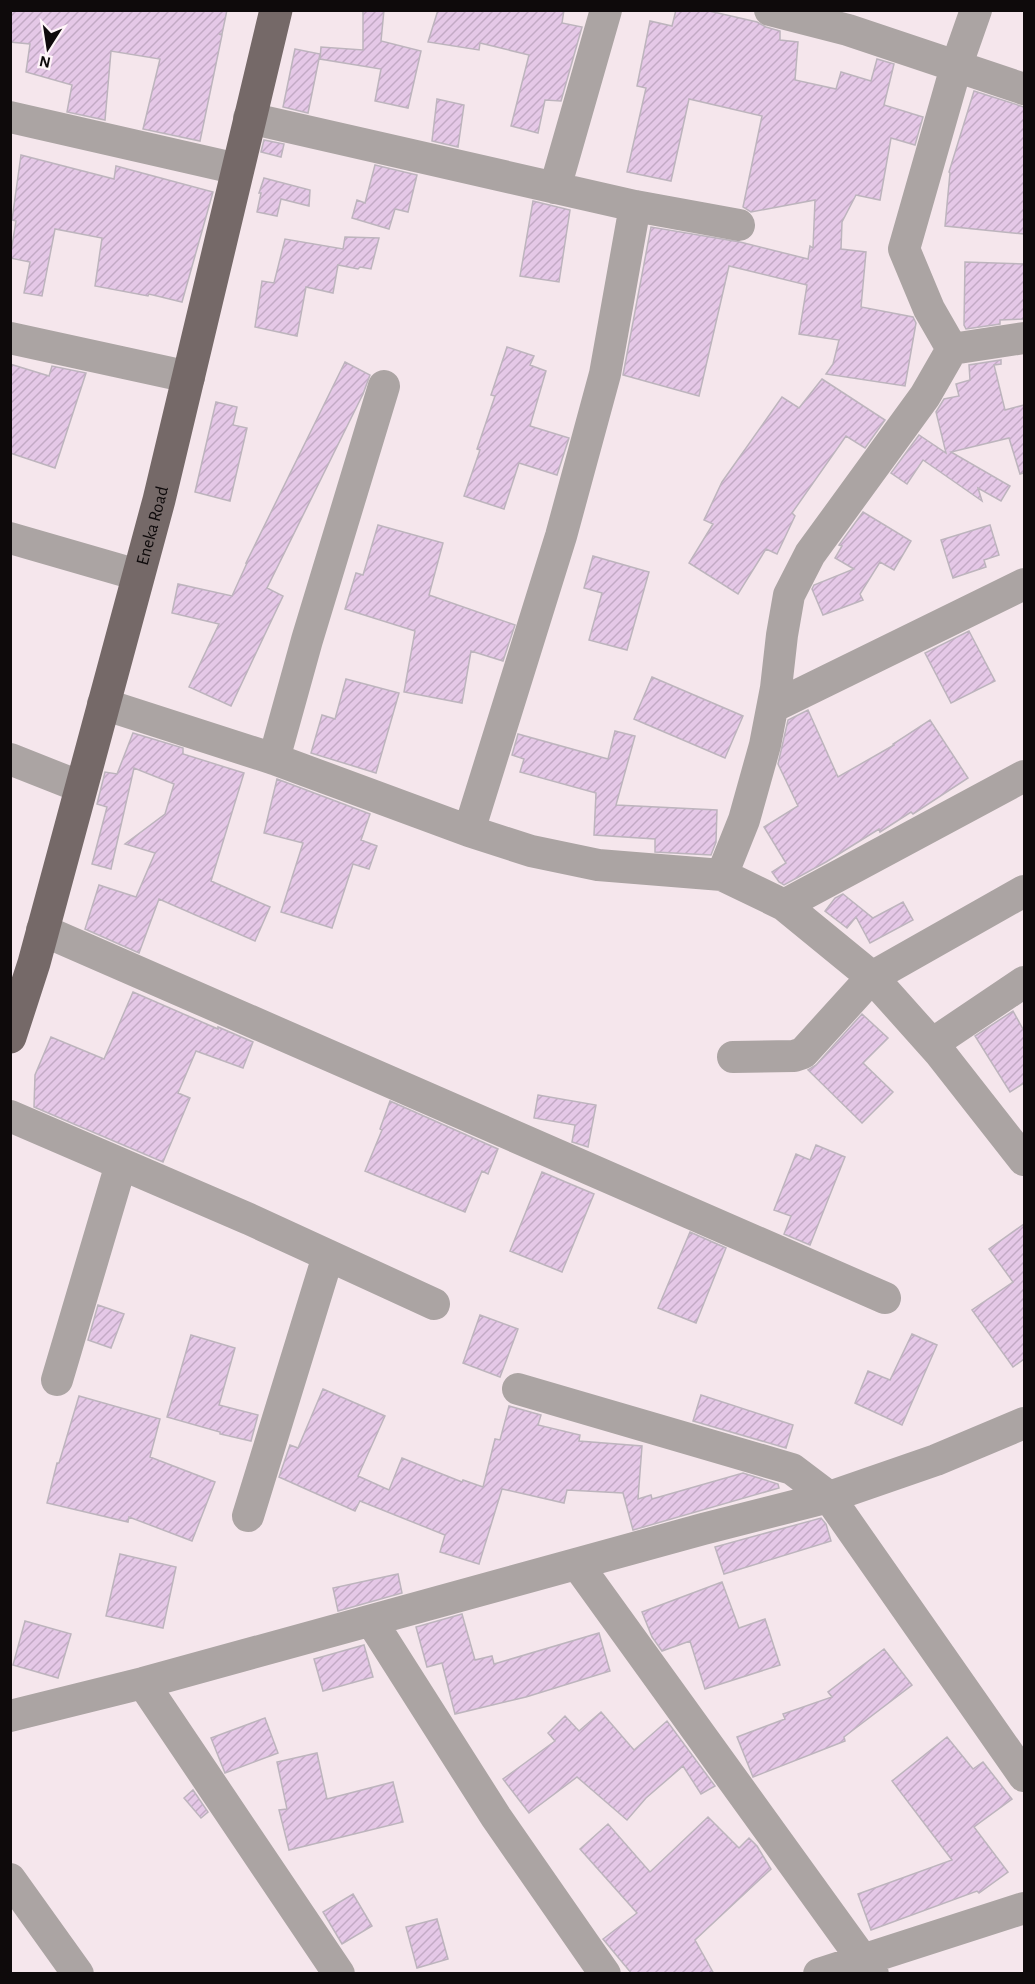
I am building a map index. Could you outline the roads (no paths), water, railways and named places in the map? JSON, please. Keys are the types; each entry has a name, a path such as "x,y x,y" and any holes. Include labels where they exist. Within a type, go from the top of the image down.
{"main road":[{"name":"Eneka Road","path":"10,1037 42,930 138,575 189,377 276,10"}],"street":[{"path":"555,188 606,10"},
{"path":"770,10 848,30 1024,89"},
{"path":"952,349 929,309 904,249 956,67 976,10"},
{"path":"10,117 238,169"},
{"path":"249,118 635,206 739,225"},
{"path":"469,831 561,536 605,374 635,206"},
{"path":"10,338 189,377"},
{"path":"952,349 1024,338"},
{"path":"722,875 744,820 765,745 789,595 810,554 925,396 952,349"},
{"path":"274,759 307,640 384,386"},
{"path":"10,538 138,575"},
{"path":"772,707 1024,584"},
{"path":"103,704 274,759 469,831 531,851 598,865 722,875 784,905 872,977 932,1044 1024,1160"},
{"path":"10,759 81,787"},
{"path":"784,905 1024,776"},
{"path":"733,1057 794,1056 803,1053 872,977 1024,891"},
{"path":"42,930 885,1298"},
{"path":"932,1044 1024,982"},
{"path":"10,1116 434,1304"},
{"path":"57,1380 121,1164"},
{"path":"249,1516 328,1256"},
{"path":"518,1389 792,1469 830,1497 1024,1776"},
{"path":"10,1716 372,1622 577,1564 830,1497 936,1460 1024,1423"},
{"path":"577,1564 869,1967"},
{"path":"372,1622 496,1817 605,1974"},
{"path":"143,1683 339,1974"},
{"path":"10,1879 78,1974"},
{"path":"819,1974 869,1967 1024,1908"}]}
